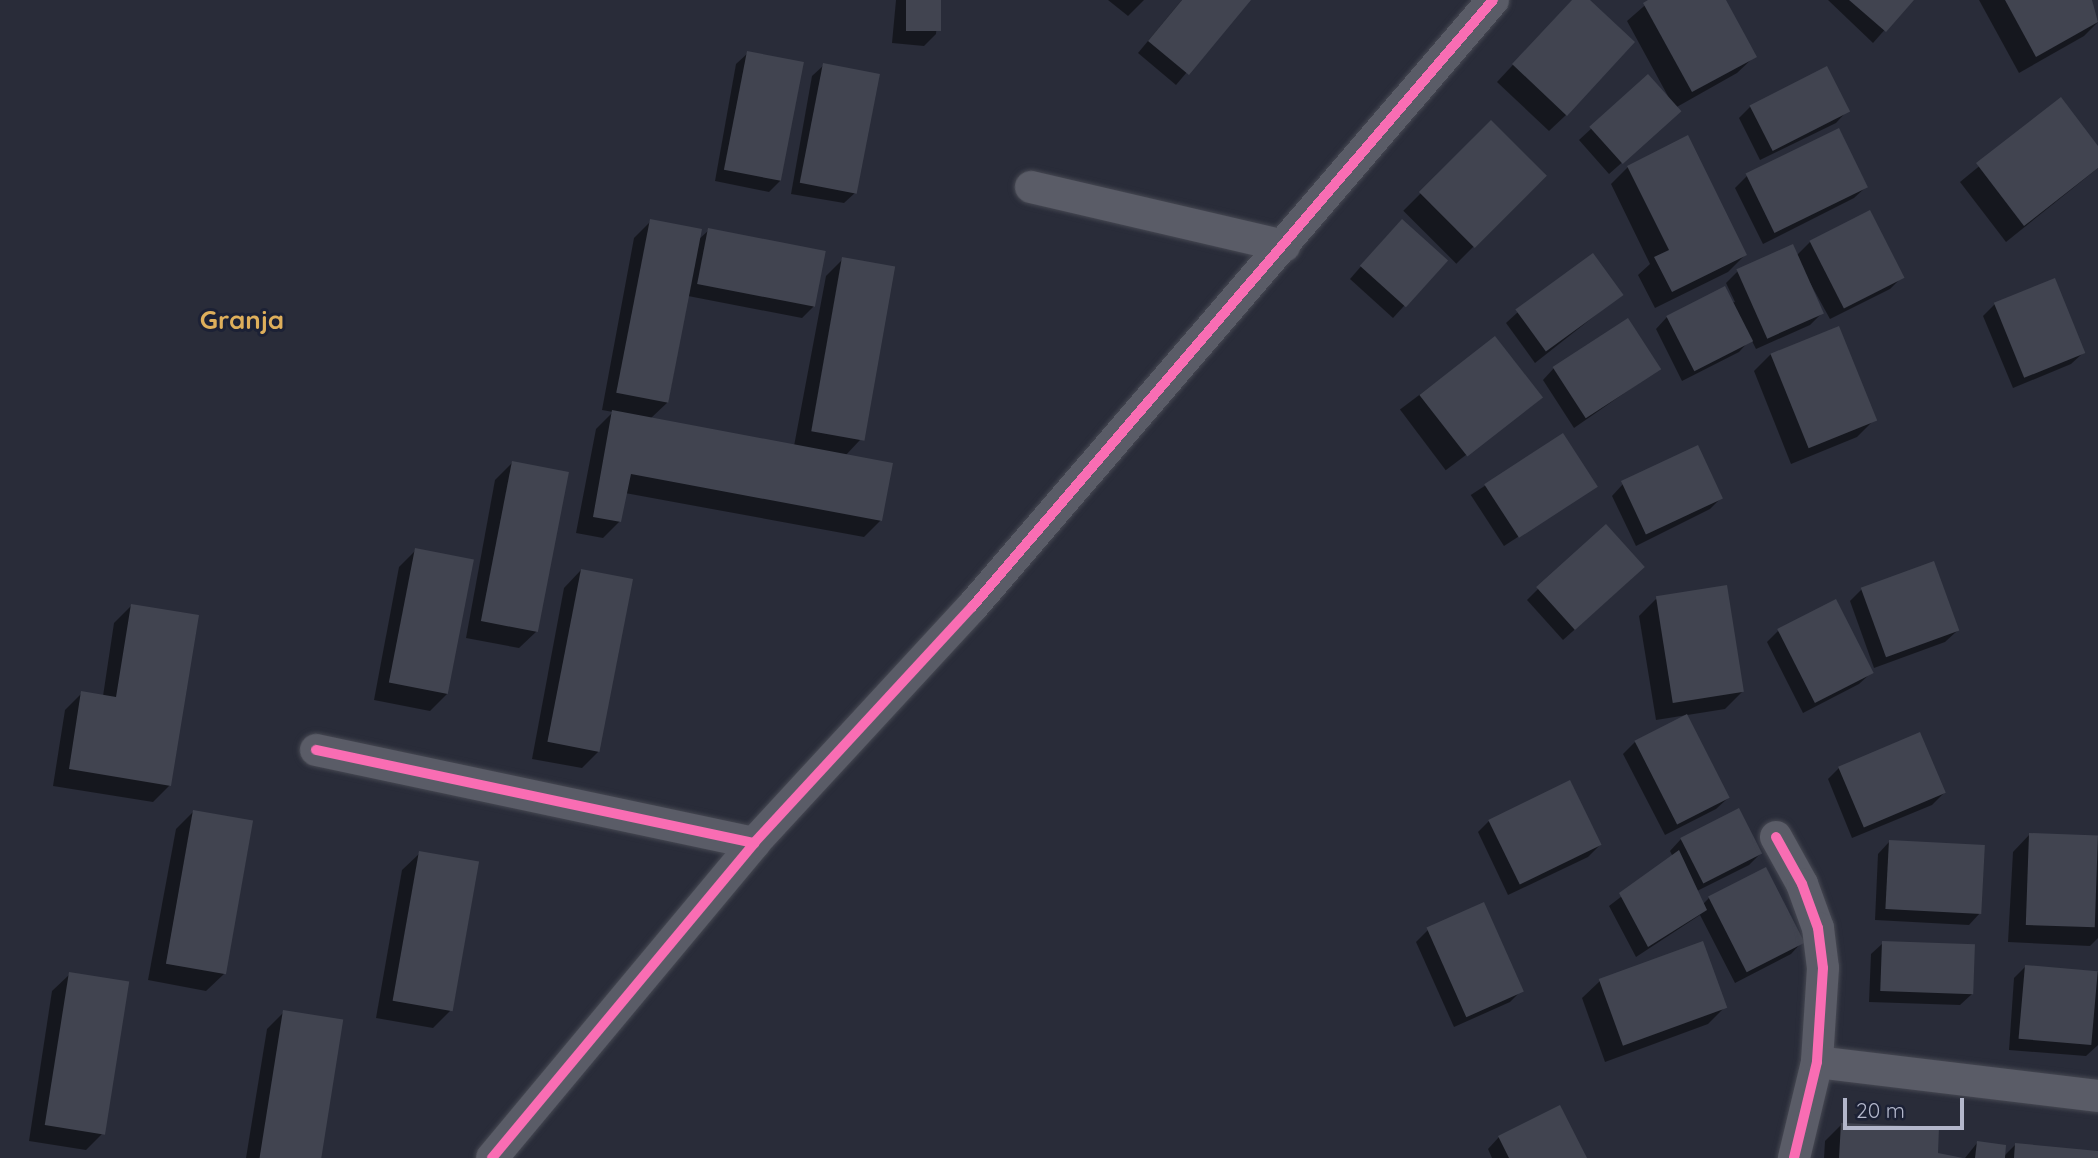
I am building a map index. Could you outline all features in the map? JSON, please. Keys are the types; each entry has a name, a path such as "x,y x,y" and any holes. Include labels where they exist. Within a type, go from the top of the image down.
{"street":[{"path":"492,1158 754,844 972,607 1493,0"},
{"path":"1031,187 1284,246"},
{"path":"316,750 754,844"},
{"path":"1776,837 1802,884 1818,928 1823,968 1817,1062 1794,1158"},
{"path":"1817,1062 2098,1096"}],"building":[{"path":"906,0 941,0 941,31 906,31"},
{"path":"1182,0 1251,0 1189,75 1148,41"},
{"path":"1572,0 1590,0 1635,42 1567,116 1512,64"},
{"path":"1648,0 1726,0 1757,57 1692,92 1643,3"},
{"path":"1849,0 1914,0 1886,32"},
{"path":"2005,0 2092,0 2098,22 2036,57"},
{"path":"747,51 804,62 781,181 724,170"},
{"path":"823,63 880,74 857,194 800,183"},
{"path":"1827,66 1850,111 1773,151 1749,105"},
{"path":"1648,74 1681,111 1623,164 1589,127"},
{"path":"2061,97 2098,146 2098,168 2024,226 1976,163"},
{"path":"1491,120 1547,176 1475,248 1419,192"},
{"path":"1839,128 1868,187 1774,233 1746,174"},
{"path":"1688,135 1747,255 1672,292 1654,257 1669,250 1627,166"},
{"path":"1870,210 1905,278 1844,309 1809,241"},
{"path":"650,219 702,229 668,403 616,393"},
{"path":"1402,219 1448,260 1406,307 1360,266"},
{"path":"708,228 826,251 815,307 697,284"},
{"path":"1793,244 1824,313 1767,339 1736,269"},
{"path":"1593,253 1624,295 1546,351 1515,309"},
{"path":"842,257 895,266 864,441 811,431"},
{"path":"2055,278 2085,353 2024,378 1994,303"},
{"path":"1725,286 1753,341 1694,371 1666,316"},
{"path":"1628,318 1661,369 1586,418 1553,367"},
{"path":"1839,326 1877,421 1809,448 1770,354"},
{"path":"1495,336 1543,397 1467,457 1419,395"},
{"path":"612,410 893,463 882,521 631,474 621,522 593,517"},
{"path":"1563,433 1598,487 1519,538 1484,484"},
{"path":"1698,445 1723,498 1646,534 1621,481"},
{"path":"512,461 569,472 538,632 481,621"},
{"path":"1606,524 1645,567 1575,630 1536,587"},
{"path":"415,548 474,559 448,694 389,682"},
{"path":"1934,561 1959,631 1886,657 1861,588"},
{"path":"581,569 633,579 599,752 547,742"},
{"path":"1727,585 1744,692 1673,703 1656,596"},
{"path":"1836,599 1874,673 1815,703 1777,629"},
{"path":"131,604 199,615 171,786 69,769 81,691 116,697"},
{"path":"1687,714 1730,798 1677,825 1634,741"},
{"path":"1920,732 1946,793 1864,828 1838,767"},
{"path":"1570,780 1602,845 1520,885 1488,820"},
{"path":"1739,808 1762,853 1703,883 1680,838"},
{"path":"193,810 253,821 226,974 166,964"},
{"path":"2029,833 2098,835 2095,927 2026,925"},
{"path":"1889,840 1985,845 1981,914 1885,909"},
{"path":"1679,850 1707,910 1648,947 1619,893"},
{"path":"419,851 479,862 453,1011 393,1001"},
{"path":"1766,867 1805,943 1747,972 1708,897"},
{"path":"1484,902 1524,992 1466,1017 1426,928"},
{"path":"1703,941 1727,1008 1623,1046 1599,979"},
{"path":"1882,941 1975,944 1973,994 1880,991"},
{"path":"2025,965 2098,971 2091,1045 2019,1039"},
{"path":"69,972 129,982 105,1135 45,1125"},
{"path":"283,1010 343,1020 321,1158 260,1158"},
{"path":"1560,1105 1587,1158 1509,1158 1498,1136"},
{"path":"1841,1123 1939,1127 1938,1153 1963,1158 1839,1158"},
{"path":"1977,1141 2006,1145 2005,1158 1975,1158"},
{"path":"2015,1143 2098,1151 2098,1158 2014,1158"}],"cycle path":[{"path":"492,1158 754,843 972,607 1493,0"},
{"path":"316,750 754,843"},
{"path":"1776,837 1802,884 1818,928 1823,968 1817,1062 1794,1158"}],"district":[{"name":"Granja","path":"242,320"}]}
